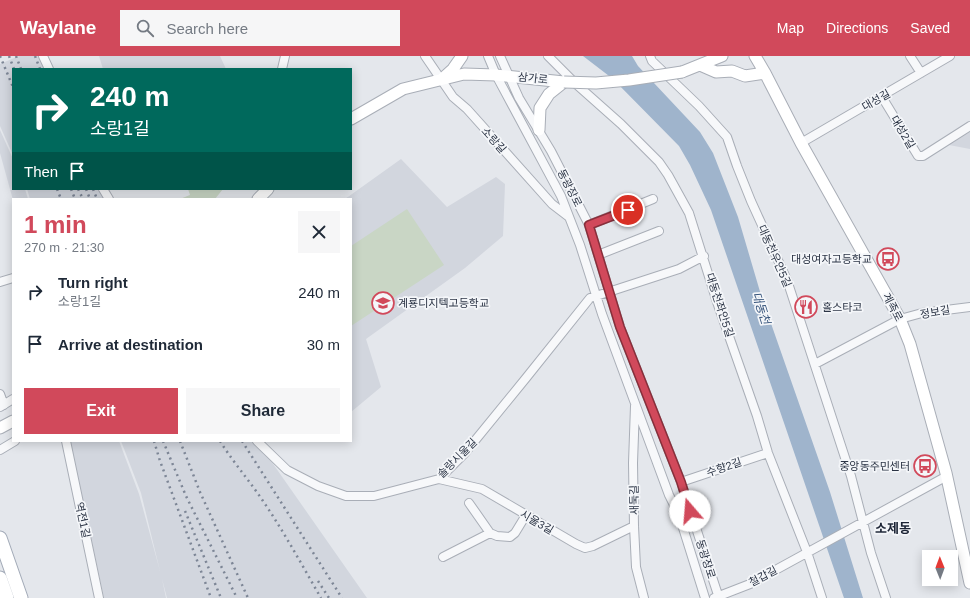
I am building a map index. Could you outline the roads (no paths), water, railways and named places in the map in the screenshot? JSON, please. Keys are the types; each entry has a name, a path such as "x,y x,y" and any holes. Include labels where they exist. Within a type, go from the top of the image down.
{"main road":[{"path":"441,79 453,70 462,56"},
{"name":"삼가로","path":"352,118 403,89 464,74 496,75 564,82 602,82 629,80 682,72 722,56"},
{"name":"계족로","path":"755,56 801,143 900,319 910,344 947,476 970,583"},
{"path":"700,65 716,72 732,71 745,76 765,73"},
{"path":"539,130 540,108 549,94 564,82"},
{"path":"259,198 267,190"},
{"path":"0,428 12,422"},
{"path":"0,538 21,598"},
{"path":"0,578 7,598"}],"street":[{"path":"43,56 49,68"},
{"path":"282,68 285,56"},
{"name":"소랑길","path":"425,56 453,97 467,109 552,204 570,218"},
{"name":"동광장로","path":"488,56 496,75 561,196 570,218 597,295 602,314 669,495 679,515 704,598"},
{"name":"동광장로","path":"500,56 519,98 551,151 589,225 620,327 681,482 716,597"},
{"name":"대동천좌안5길","path":"548,56 621,124 659,162 671,180 689,213 768,453 809,551 822,598"},
{"name":"대동천우안5길","path":"650,56 652,62 699,106 727,137 751,200 787,280 851,476 861,524 886,598"},
{"path":"910,56 921,73"},
{"name":"대성길","path":"801,143 950,56"},
{"name":"대성2길","path":"882,97 918,156 923,156 970,126"},
{"path":"589,225 653,199"},
{"path":"598,255 659,231"},
{"name":"솔랑시울길","path":"258,442 287,470 318,486 346,496 374,496 439,479 464,454 590,298 679,268 704,256"},
{"path":"0,282 12,278"},
{"name":"정보길","path":"815,364 900,319 922,313 970,307"},
{"path":"0,394 2,406 12,400"},
{"name":"새둑길","path":"635,402 633,463 634,526 636,567 644,598"},
{"path":"0,450 13,442"},
{"name":"역전1길","path":"66,442 100,598"},
{"name":"수향2길","path":"681,482 768,453"},
{"path":"861,524 947,476"},
{"name":"시울3길","path":"439,479 482,489 585,548 593,546 634,526"},
{"path":"469,503 490,533 497,536 510,537 515,533 526,515"},
{"name":"철갑길","path":"716,597 750,584 861,524"},
{"path":"443,557 490,533"}],"water":[{"name":"대동천","path":"583,56 632,56 638,66 700,132 713,153 738,217 761,295 830,492 863,598 844,598 711,210 690,165 679,146 613,79"}],"railway":[{"path":"0,56 12,85"},
{"path":"9,56 14,68"},
{"path":"16,56 21,68"},
{"path":"35,56 40,68"},
{"path":"57,190 61,198"},
{"path":"71,190 75,198"},
{"path":"78,190 82,198"},
{"path":"86,190 90,198"},
{"path":"93,190 97,198"},
{"path":"154,442 211,598"},
{"path":"163,442 186,496 237,598"},
{"path":"180,442 200,492 248,598"},
{"path":"221,442 271,513 321,598"},
{"path":"243,442 342,598"},
{"path":"185,511 221,598"},
{"path":"318,581 329,598"}],"place":[{"name":"대성여자고등학교","path":"888,259"},
{"name":"계룡디지텍고등학교","path":"383,303"},
{"name":"홀스타코","path":"806,307"},
{"name":"중앙동주민센터","path":"925,466"}],"district":[{"name":"소제동","path":"893,528"}]}
